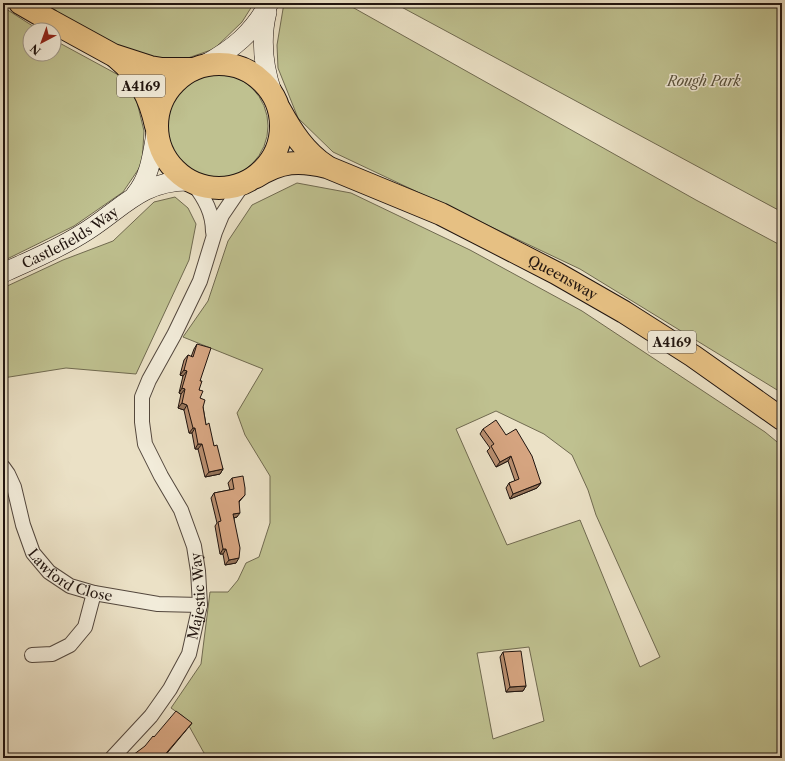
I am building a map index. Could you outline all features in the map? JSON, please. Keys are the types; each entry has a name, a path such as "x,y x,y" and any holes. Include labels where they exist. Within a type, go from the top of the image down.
{"main road":[{"name":"A4169","path":"20,3 113,55 122,62 138,81 152,107 156,130"},
{"path":"270,3 263,32 262,45 263,60 282,128 278,147 270,163 252,180 229,188 211,189 191,182 172,168 162,152 156,130 159,108 166,92 178,79 231,49 262,17 270,3"},
{"name":"A4169","path":"113,55 150,67 175,70 199,67"},
{"path":"199,67 223,64 242,68 259,78 275,101"},
{"name":"Queensway","path":"275,101 303,146 317,160 327,167"},
{"name":"Castlefields Way","path":"134,196 145,181 156,130"},
{"name":"Queensway","path":"252,180 268,169 288,163 306,163 327,167 441,214 556,273 624,312 693,356 782,419"},
{"name":"Castlefields Way","path":"3,273 46,254 81,235 109,217 142,191 161,184 191,182"}],"street":[{"name":"Majestic Way","path":"112,758 152,716 170,689 189,654 200,605 198,570 192,539 181,510 160,476 145,444 142,422 142,397 148,380 174,335 200,281 218,223 226,207 239,190 252,180"},
{"name":"Majestic Way","path":"191,182 208,207 211,215 213,228 212,243"},
{"name":"Lawford Close","path":"3,467 14,487 23,525 33,554 49,572 70,586 94,593 158,604 200,605"},
{"path":"32,655 52,654 70,645 85,627 94,593"}],"green space":[{"path":"40,3 254,3 242,22 214,49 182,60 134,56"},
{"path":"284,3 345,3 696,200 782,246 782,393 580,269 333,152 298,118 278,68 277,45"},
{"name":"Rough Park","path":"394,3 782,3 782,212"},
{"path":"3,7 26,22 22,22 22,62 62,62 62,44 124,78 137,102 144,131 142,164 123,192 74,226 3,261"},
{"path":"215,73 235,77 253,88 264,106 268,126 264,146 253,164 235,175 215,179 195,175 177,164 166,146 162,126 166,106 177,88 195,77"},
{"path":"297,183 351,193 470,250 582,311 765,432 782,446 782,758 210,758 204,753 184,717 171,708 201,664 210,592 228,592 238,580 246,563 259,557 270,523 270,476 245,435 237,413 263,369 183,337 208,301 228,241 252,205","holes":["496,411 544,434 572,455 588,490 596,515 660,657 640,667 580,520 507,545 456,429","529,647 544,721 493,739 477,653"]},
{"path":"175,197 188,208 196,224 189,260 136,374 66,368 3,378 3,288 63,260 113,241 154,202"}],"building":[{"path":"197,344 211,348 200,381 202,381 199,390 203,391 200,398 205,400 203,407 206,425 209,423 214,446 217,445 223,469 209,472 202,444 198,444 195,428 193,428 187,405 182,403 185,389 182,388 187,371 184,370 188,355 193,357"},
{"path":"496,420 506,435 516,429 532,456 541,483 513,494 509,483 519,479 511,456 500,462 491,446 494,444 483,429"},
{"path":"243,476 245,495 239,501 240,513 233,514 240,548 239,558 229,560 226,549 223,549 218,522 221,521 214,493 234,489 232,478"},
{"path":"521,651 526,686 510,687 503,652"},
{"path":"176,711 192,723 162,758 129,758 145,746 153,736 154,737"}]}
